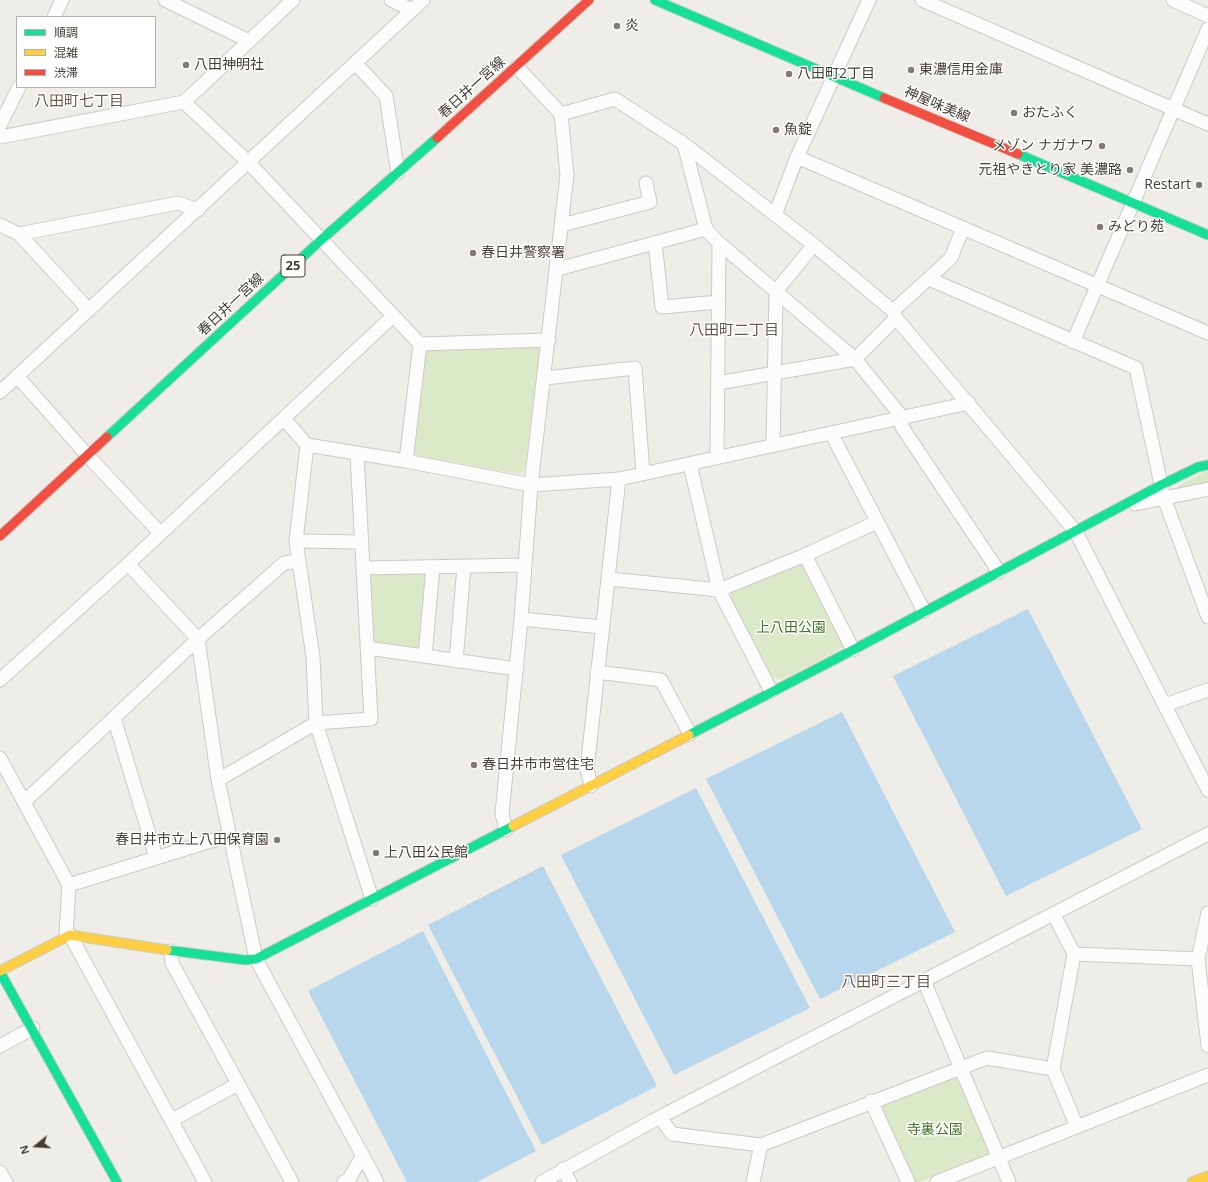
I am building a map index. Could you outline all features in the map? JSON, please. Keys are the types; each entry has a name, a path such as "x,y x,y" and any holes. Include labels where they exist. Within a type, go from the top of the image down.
{"street":[{"path":"54,16 62,0"},
{"path":"165,0 249,42"},
{"path":"0,137 184,102 293,0"},
{"path":"391,0 412,10"},
{"path":"0,392 198,210 422,0"},
{"name":"春日井一宮線","path":"0,536 321,240 517,67 589,0"},
{"name":"神屋味美線","path":"655,0 1208,235"},
{"path":"775,214 798,157 869,0"},
{"path":"922,0 1208,124"},
{"path":"1173,0 1208,16"},
{"path":"1073,342 1208,29"},
{"path":"355,63 386,96 398,173"},
{"path":"506,830 502,814 517,669 531,485 558,269 567,175 561,114 517,67"},
{"path":"0,125 18,88"},
{"path":"561,114 615,99 684,144 814,245 895,314 1076,532 1208,790"},
{"path":"184,102 248,163 420,344 549,340"},
{"path":"684,144 706,229 719,243 855,359 902,417 902,427 999,572"},
{"path":"798,157 1208,333"},
{"path":"562,226 650,202 646,183"},
{"path":"19,234 178,203 198,210"},
{"path":"0,225 19,234 89,310"},
{"path":"718,383 855,359 895,314 951,258 963,228"},
{"path":"558,269 706,229"},
{"path":"655,243 662,307 719,302"},
{"path":"717,457 719,243"},
{"path":"773,445 776,292 814,245"},
{"path":"929,279 1136,368 1162,491 1208,617"},
{"path":"0,680 128,564 393,316"},
{"path":"406,461 420,344"},
{"path":"545,378 635,368 643,473"},
{"path":"17,376 88,456 160,533"},
{"path":"284,419 307,445 406,461 531,485 619,479 969,403"},
{"path":"830,433 924,611"},
{"path":"307,445 296,541 313,657 316,723 372,898"},
{"path":"218,780 316,723 371,719 357,454"},
{"path":"690,464 719,590 771,691"},
{"path":"117,1182 33,1028 0,971 68,935 170,951 245,960 256,959 771,691 853,650 1119,508 1162,491 1198,467 1208,465"},
{"path":"591,786 587,769 619,479"},
{"path":"1162,491 1208,489"},
{"path":"609,579 719,590 805,555 877,522"},
{"path":"296,541 362,542"},
{"path":"805,555 853,650"},
{"path":"24,802 198,639 284,563 299,561"},
{"path":"128,564 198,639 218,780 256,959 377,1182"},
{"path":"363,568 525,565"},
{"path":"456,661 464,566"},
{"path":"425,656 433,567"},
{"path":"521,619 602,627"},
{"path":"367,648 517,669"},
{"path":"597,672 661,680 690,734"},
{"path":"1165,705 1208,690"},
{"path":"114,718 156,857"},
{"path":"0,758 69,885 68,935 172,1120 205,1182"},
{"path":"542,1182 563,1169 660,1117 1054,915 1208,834"},
{"path":"69,885 230,835"},
{"path":"1208,913 1198,959 1208,1046"},
{"path":"1054,915 1074,954 1053,1069 1077,1126"},
{"path":"170,951 172,963 292,1182"},
{"path":"1074,954 1198,959"},
{"path":"924,981 1009,1182"},
{"path":"0,1046 33,1028"},
{"path":"660,1117 672,1134 761,1145 871,1101 987,1058 1053,1069"},
{"path":"937,1182 1208,1075"},
{"path":"172,1120 238,1084"},
{"path":"871,1101 908,1182"},
{"path":"753,1182 761,1145"},
{"path":"344,1182 349,1179 363,1155"},
{"path":"563,1169 570,1182"},
{"path":"0,1172 6,1182"},
{"path":"1192,1182 1208,1176"}],"green space":[{"path":"537,344 541,348 525,468 520,474 417,456 414,451 424,351 428,347"},
{"path":"1208,470 1208,485 1178,491 1177,487"},
{"name":"上八田公園","path":"798,563 802,564 843,643 842,648 781,680 772,678 730,597 732,592"},
{"path":"373,571 426,572 421,650 376,645 373,641 369,575"},
{"name":"寺裏公園","path":"953,1077 958,1079 989,1152 986,1156 919,1182 913,1182 881,1109 884,1104"}],"water":[{"path":"1028,609 1142,829 1006,896 893,676"},
{"path":"842,712 955,932 820,999 706,779"},
{"path":"696,788 810,1008 674,1075 561,855"},
{"path":"543,866 657,1086 542,1145 428,925"},
{"path":"423,931 536,1151 477,1182 407,1182 308,991"}],"traffic: fast":[{"path":"655,0 884,98"},
{"path":"107,437 321,240 437,138"},
{"path":"1018,154 1208,235"},
{"path":"689,735 853,650 1161,485 1198,467 1208,465"},
{"path":"167,950 245,960 256,959 513,826"},
{"path":"0,972 117,1182"}],"traffic: slow":[{"path":"513,826 689,735"},
{"path":"0,971 70,935 167,950"},
{"path":"1192,1182 1208,1176"}],"traffic: jam":[{"path":"437,138 589,0"},
{"path":"884,98 1018,154"},
{"path":"0,536 107,437"}],"place":[{"name":"炎","path":"617,26"},
{"name":"八田神明社","path":"186,65"},
{"name":"東濃信用金庫","path":"911,70"},
{"name":"八田町2丁目","path":"789,74"},
{"name":"おたふく","path":"1014,113"},
{"name":"魚錠","path":"776,130"},
{"name":"メゾン ナガナワ","path":"1102,146"},
{"name":"元祖やきとり家 美濃路","path":"1130,170"},
{"name":"Restart","path":"1199,185"},
{"name":"みどり苑","path":"1100,227"},
{"name":"春日井警察署","path":"473,253"},
{"name":"春日井市市営住宅","path":"474,765"},
{"name":"春日井市立上八田保育園","path":"277,840"},
{"name":"上八田公民館","path":"376,853"}],"district":[{"name":"八田町七丁目","path":"79,102"},
{"name":"八田町二丁目","path":"734,331"},
{"name":"八田町三丁目","path":"886,983"}]}
